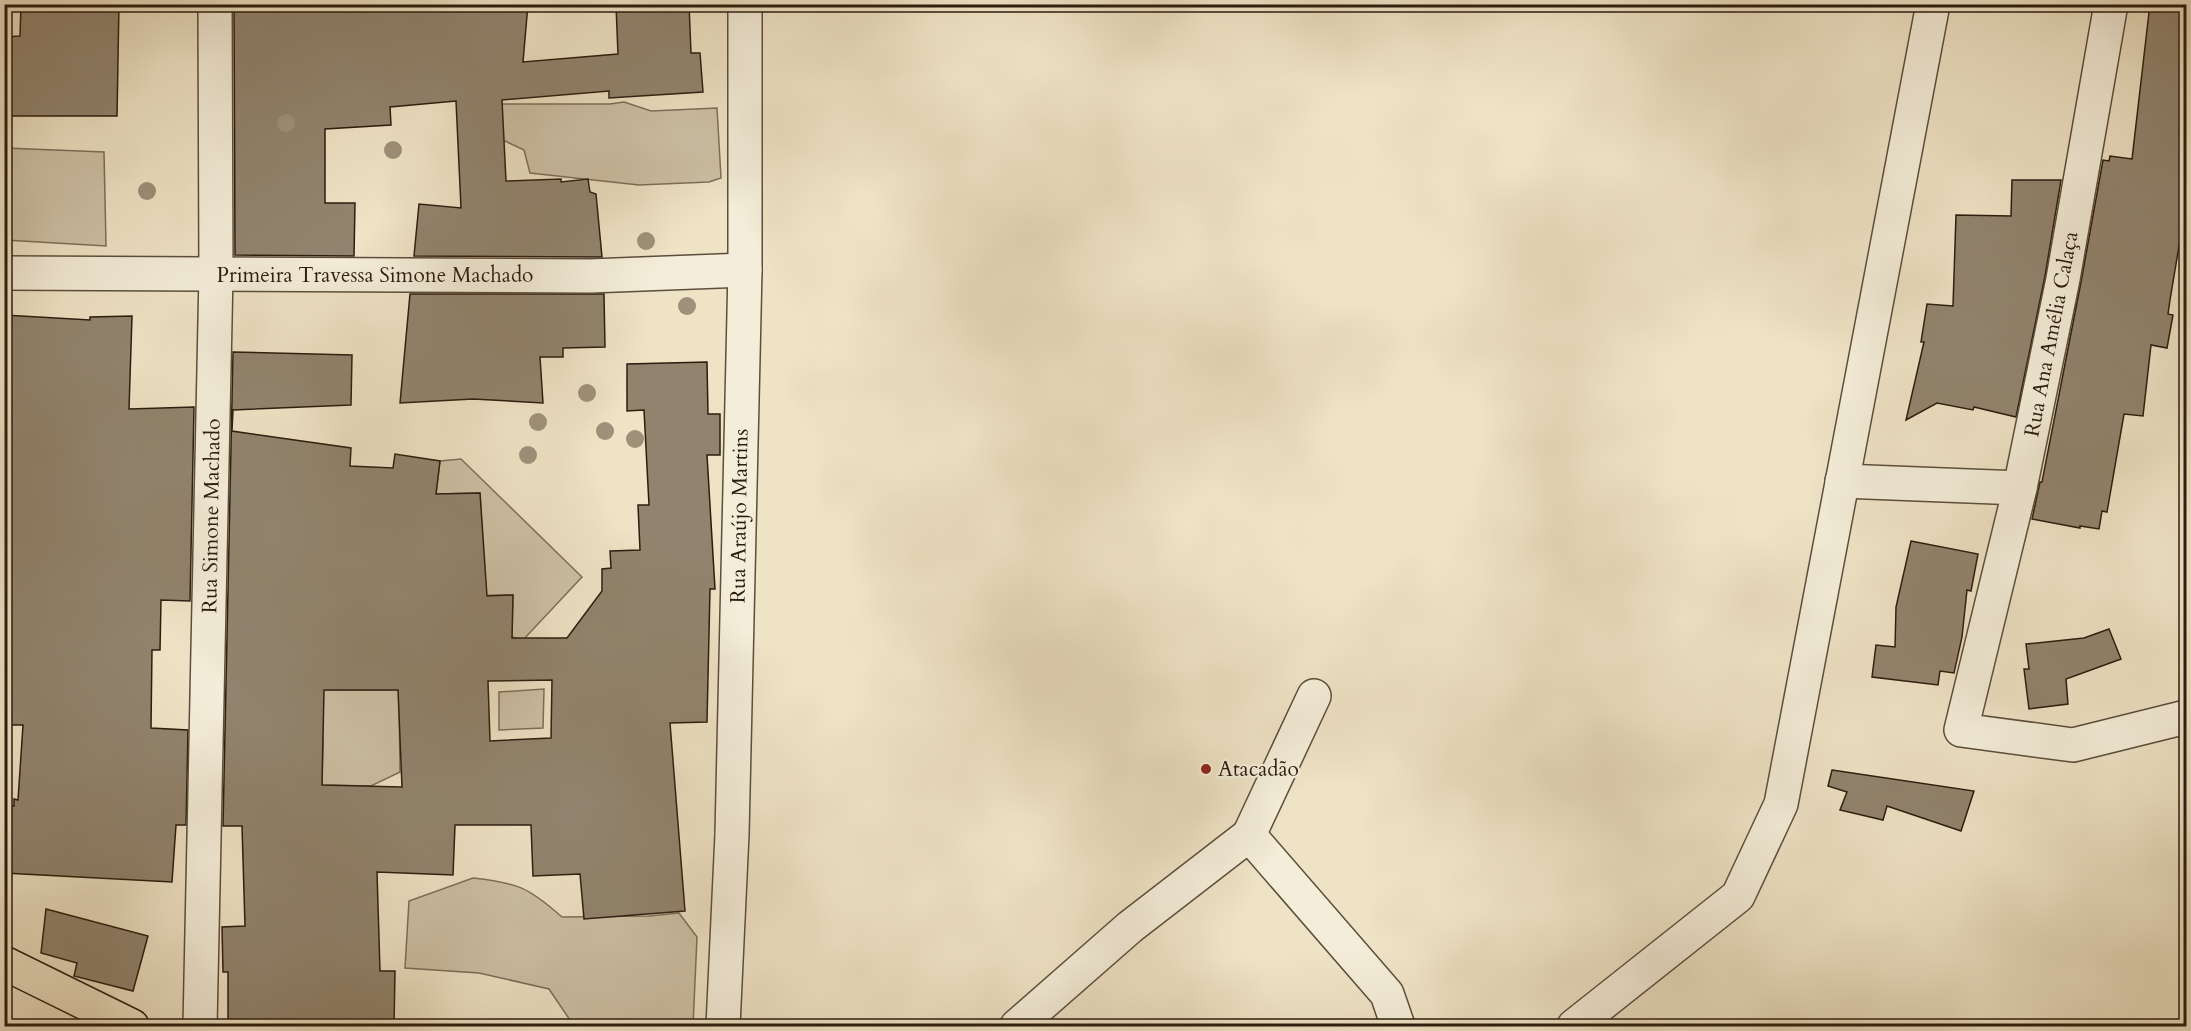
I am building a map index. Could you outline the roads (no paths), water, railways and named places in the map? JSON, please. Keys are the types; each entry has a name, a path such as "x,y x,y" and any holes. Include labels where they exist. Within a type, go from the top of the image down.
{"main road":[{"path":"4,963 132,1026"}],"street":[{"name":"Rua Simone Machado","path":"200,1026 216,274 215,4"},
{"name":"Rua Araújo Martins","path":"723,1026 732,834 745,270 745,4"},
{"path":"1574,1026 1738,896 1781,804 1933,4"},
{"name":"Rua Ana Amélia Calaça","path":"2111,4 2063,279 2020,488 1961,729 2073,745 2187,717"},
{"name":"Primeira Travessa Simone Machado","path":"4,273 590,276 745,270"},
{"path":"1842,481 2020,488"},
{"path":"1017,1026 1130,927 1250,835 1314,696"},
{"path":"1250,835 1387,994 1398,1026"}],"place":[{"name":"Atacadão","path":"1206,769"}]}
